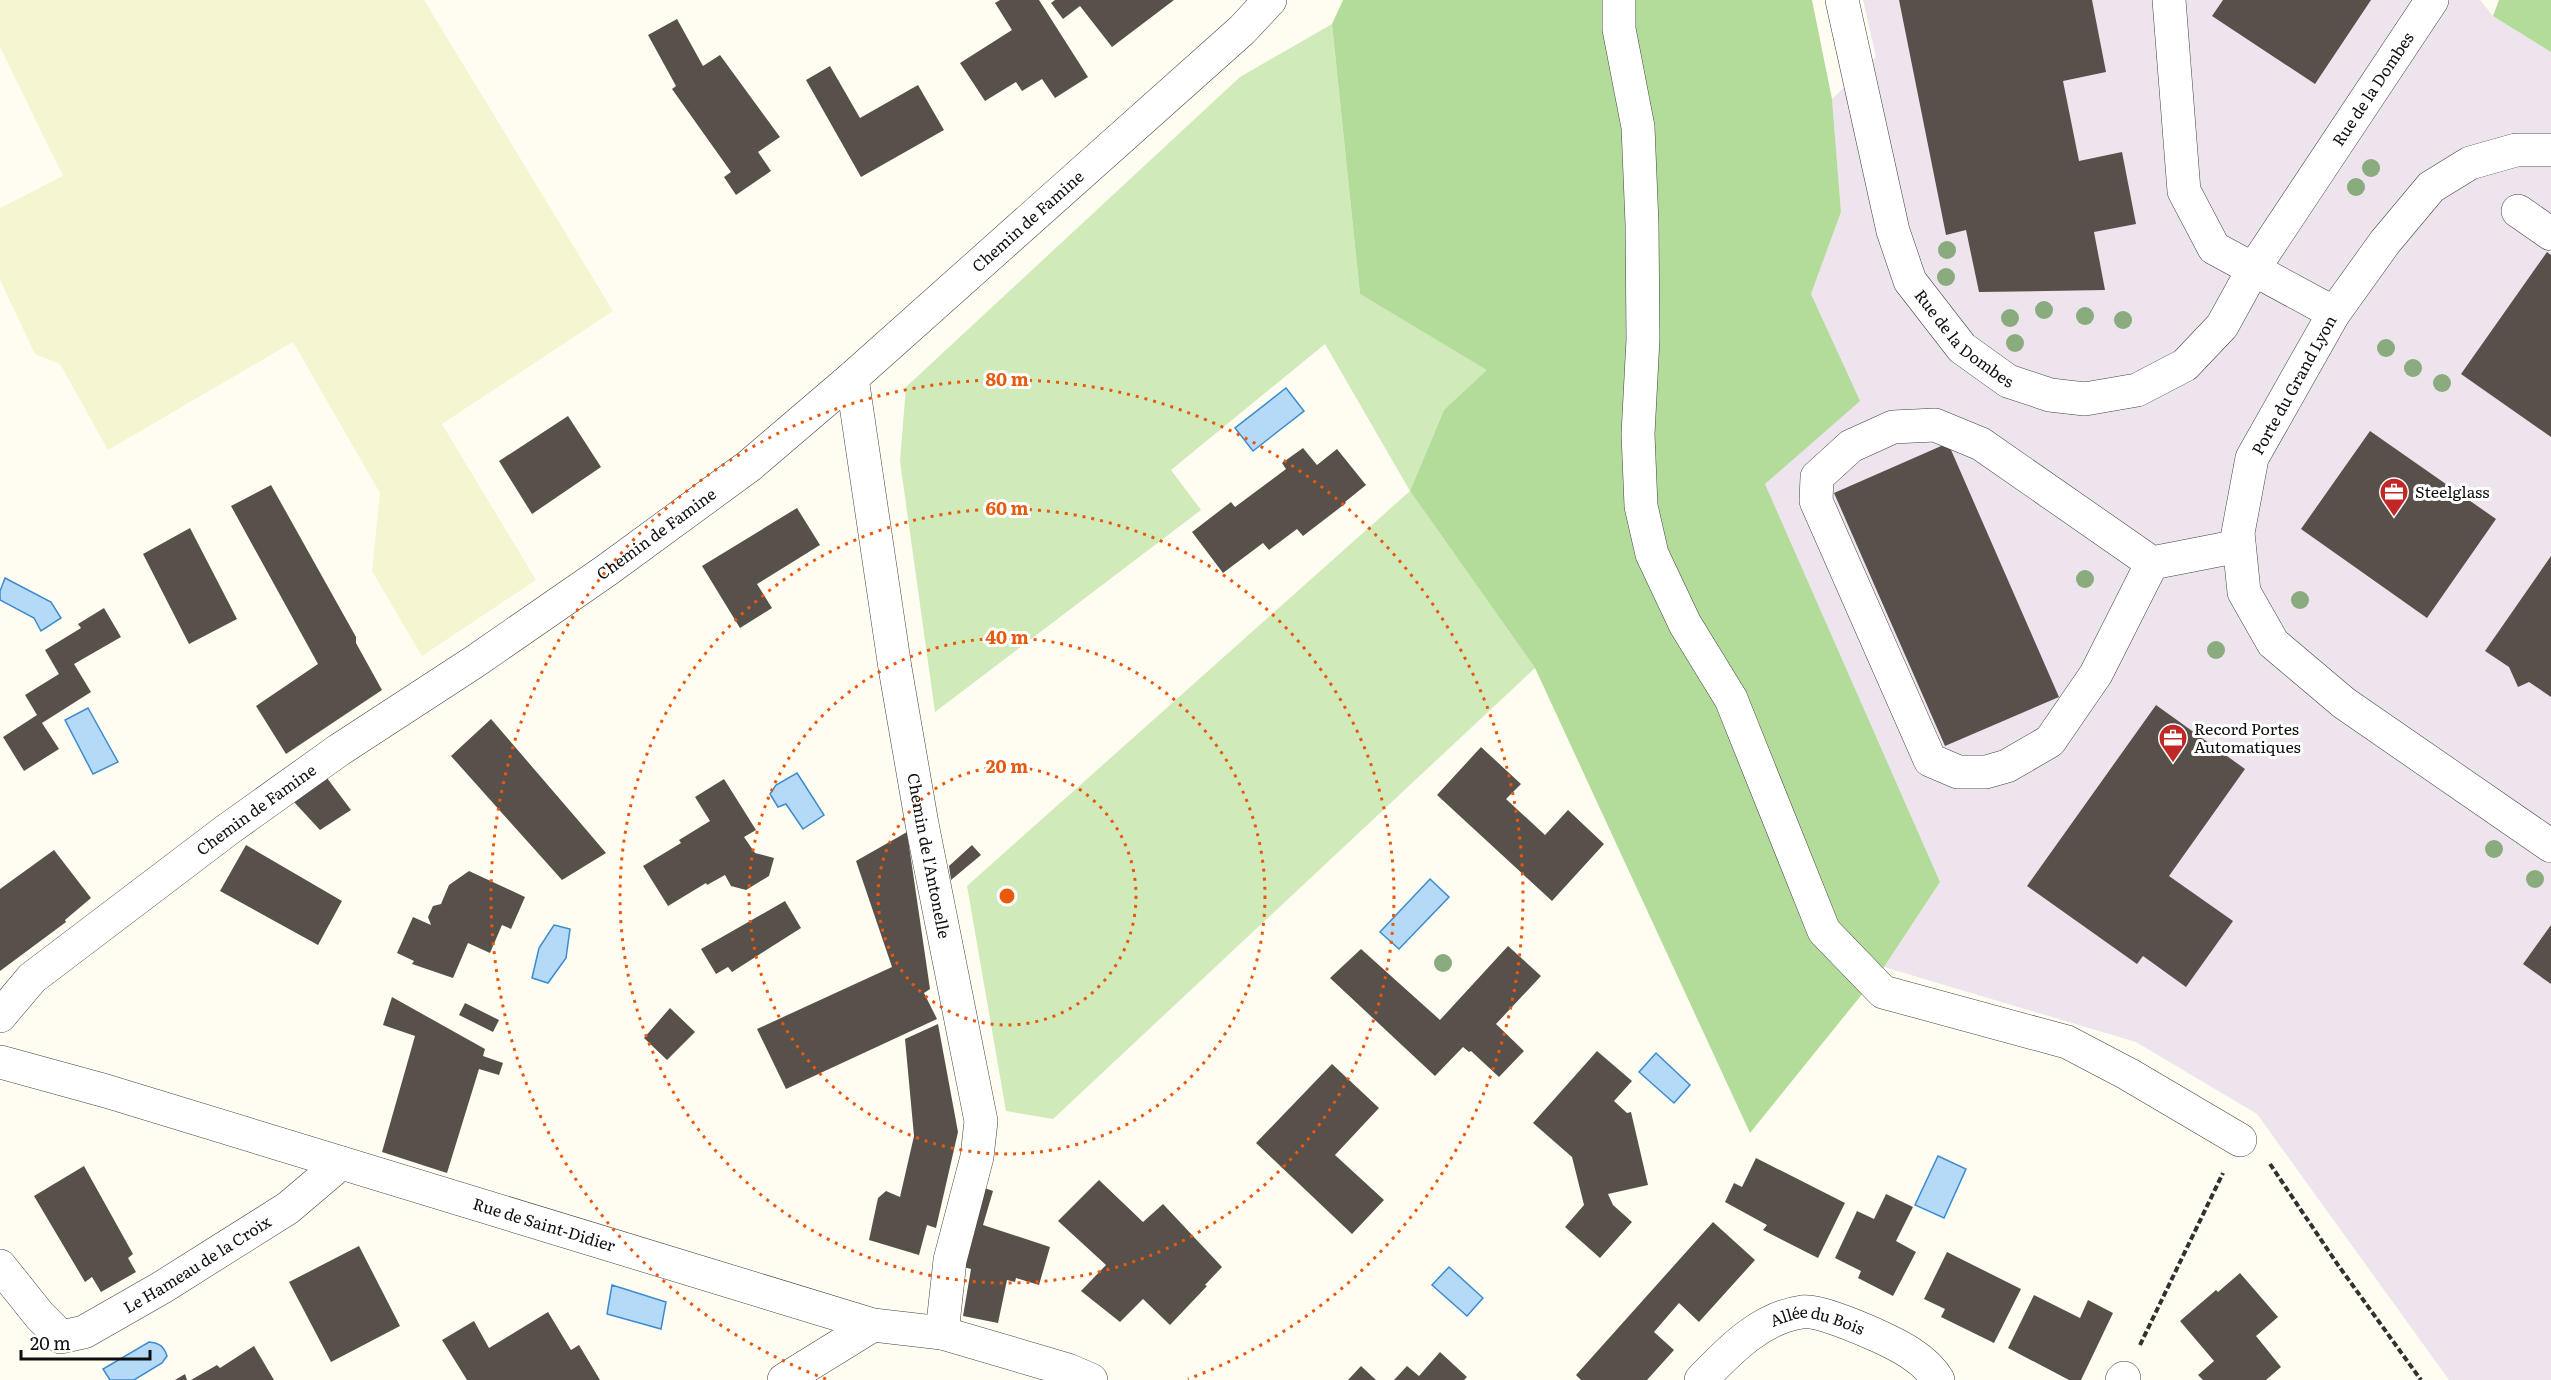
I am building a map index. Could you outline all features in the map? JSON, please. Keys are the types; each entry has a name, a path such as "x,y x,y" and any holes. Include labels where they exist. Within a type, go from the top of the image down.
{"street":[{"name":"Chemin de Famine","path":"0,1016 32,978 227,830 339,750 474,662 616,563 749,466 852,378 1242,30 1270,0"},
{"path":"1619,0 1619,29 1638,127 1642,224 1642,339 1638,434 1641,506 1652,554 1686,624 1731,699 1824,932 1883,992 2067,1042 2128,1074 2240,1140"},
{"name":"Rue de la Dombes","path":"1842,0 1893,231 1910,281 1962,348 2008,381 2050,395 2085,399 2137,390 2185,365 2222,326 2254,268 2432,0"},
{"path":"2169,0 2184,191 2214,248 2334,312"},
{"name":"Porte du Grand Lyon","path":"2551,150 2516,150 2470,163 2431,187 2385,242 2334,312 2252,458 2238,532 2244,592 2273,644 2344,704 2551,846"},
{"path":"2518,211 2551,234"},
{"name":"Chemin de l'Antonelle","path":"852,378 893,656 922,824 981,1121 977,1157 950,1260 942,1333"},
{"path":"2152,563 2096,674 2050,741 2007,766 1986,772 1958,772 1930,760 1816,501 1817,477 1851,446 1893,427 1935,425 1981,444 2152,563 2238,546"},
{"name":"Rue de Saint-Didier","path":"0,1062 106,1091 873,1325 942,1333 1068,1370 1091,1380"},
{"name":"Le Hameau de la Croix","path":"0,1266 40,1316 61,1337 84,1332 161,1288 288,1208 341,1163"},
{"name":"Allée du Bois","path":"1701,1380 1731,1349 1769,1322 1804,1311 1850,1323 1896,1344 1931,1369 1938,1380"},
{"path":"784,1380 873,1325"}],"path":[{"path":"2123,1379 2240,1140 2268,1160 2338,1265 2421,1380"}],"shaded area":[{"path":"1863,0 2480,0 2493,16 2551,52 2551,1380 2449,1380 2257,1114 2136,1042 1884,967 1940,882 1765,484 1859,401 1811,294 1841,212 1832,99 1876,57"}],"green space":[{"path":"0,0 424,0 613,311 442,424 536,580 422,656 372,571 380,493 293,342 108,450 60,364 35,354 0,280 0,208 63,176 0,47"},
{"path":"1343,0 1812,0 1832,99 1841,212 1811,294 1860,401 1765,484 1940,882 1884,967 1750,1133 1535,668 1410,491 1444,410 1487,370 1360,294 1332,24"},
{"path":"2499,0 2551,0 2551,52 2493,16"},
{"path":"1332,24 1360,294 1488,370 1444,410 1410,491 1325,344 1171,470 1201,510 935,712 900,461 906,387 1240,77"},
{"path":"1410,491 1535,668 1053,1119 1006,1111 967,886"}],"water":[{"path":"1286,388 1304,411 1253,451 1235,428"},
{"path":"5,578 51,602 61,618 41,631 34,618 0,600 0,591"},
{"path":"88,708 118,762 93,774 65,720"},
{"path":"797,773 824,815 803,829 786,804 778,807 770,794 776,785"},
{"path":"1430,879 1449,897 1399,949 1380,932"},
{"path":"554,925 570,929 566,958 548,983 532,978 539,948"},
{"path":"1656,1053 1690,1085 1674,1103 1639,1072"},
{"path":"1938,1156 1966,1169 1944,1218 1915,1205"},
{"path":"1449,1267 1483,1298 1467,1316 1432,1285"},
{"path":"612,1285 666,1302 661,1329 607,1314"},
{"path":"149,1342 163,1347 167,1356 162,1363 134,1380 110,1380 103,1369"}],"building":[{"path":"1000,0 1039,0 1088,77 1055,98 1042,79 1022,91 1016,82 985,101 960,63 1012,30 995,3"},
{"path":"1055,0 1174,0 1112,47 1080,6 1063,19 1051,3"},
{"path":"1899,0 2092,0 2106,72 2063,81 2079,161 2122,152 2136,224 2094,232 2105,290 1979,292 1966,230 1946,235"},
{"path":"2223,0 2371,0 2315,84 2212,16"},
{"path":"677,19 703,66 720,55 780,137 758,152 771,171 736,195 724,177 731,172 672,89 676,86 648,35"},
{"path":"830,66 860,118 918,85 944,130 861,177 806,80"},
{"path":"2547,252 2551,255 2551,437 2461,374"},
{"path":"568,416 601,467 532,514 499,461"},
{"path":"2370,431 2496,519 2427,618 2301,529"},
{"path":"1948,443 2059,697 1945,746 1834,493"},
{"path":"1303,448 1317,465 1337,449 1366,485 1303,536 1297,529 1269,550 1263,543 1223,573 1192,532 1231,502 1235,507 1286,469 1282,463"},
{"path":"271,485 356,637 356,643 382,690 286,754 256,706 318,664 231,506"},
{"path":"797,508 820,545 757,584 772,608 740,628 702,566"},
{"path":"190,528 237,619 189,644 143,554"},
{"path":"2551,556 2551,697 2529,682 2518,687 2509,667 2485,651"},
{"path":"104,608 121,637 74,664 91,692 42,723 59,749 24,771 3,737 37,715 25,695 59,674 45,650 81,628 78,624"},
{"path":"2156,705 2245,769 2169,876 2233,921 2186,987 2143,956 2137,964 2027,886"},
{"path":"491,719 606,853 562,880 451,756"},
{"path":"1481,747 1521,784 1506,799 1545,835 1568,810 1604,844 1552,901 1437,795"},
{"path":"327,778 351,810 320,830 294,802"},
{"path":"724,779 756,830 744,837 755,853 774,858 769,876 746,890 731,886 725,875 707,885 706,883 668,906 643,866 681,843 679,840 710,821 695,797"},
{"path":"907,832 930,989 924,993 937,1019 786,1089 757,1029 892,967 856,861"},
{"path":"246,845 342,901 318,945 220,891"},
{"path":"972,845 981,855 951,880 949,866"},
{"path":"54,850 91,898 65,920 66,922 0,971 0,889"},
{"path":"469,871 525,897 511,929 502,925 490,953 468,943 453,978 412,964 414,961 397,953 413,917 431,925 428,917 433,906 441,904 449,885"},
{"path":"785,901 801,928 732,972 728,967 716,974 701,949"},
{"path":"2551,925 2551,984 2523,964"},
{"path":"1508,946 1541,976 1496,1024 1524,1051 1499,1077 1471,1051 1463,1047 1435,1076 1330,978 1361,949 1440,1020"},
{"path":"392,997 485,1049 483,1056 503,1063 499,1075 479,1069 447,1173 382,1152 415,1036 383,1025"},
{"path":"465,1003 499,1020 493,1032 459,1015"},
{"path":"670,1008 695,1032 667,1060 644,1038"},
{"path":"938,1024 958,1132 936,1228 927,1225 919,1255 869,1240 878,1198 886,1191 900,1197 914,1136 905,1039"},
{"path":"1597,1051 1632,1081 1614,1101 1627,1113 1631,1112 1648,1185 1608,1194 1613,1205 1632,1222 1600,1258 1565,1227 1584,1205 1572,1157 1533,1123"},
{"path":"1332,1064 1379,1108 1335,1155 1384,1200 1352,1234 1256,1143"},
{"path":"1756,1158 1845,1203 1818,1258 1763,1230 1767,1225 1725,1202 1734,1183 1742,1187"},
{"path":"84,1166 133,1254 128,1258 136,1272 101,1292 92,1277 85,1282 34,1196"},
{"path":"1099,1180 1143,1222 1163,1204 1222,1267 1170,1325 1143,1299 1120,1322 1081,1291 1106,1265 1058,1221"},
{"path":"979,1186 993,1191 983,1225 1050,1247 1039,1285 1016,1278 1015,1282 1007,1280 998,1323 963,1316 971,1269 956,1265"},
{"path":"1886,1194 1913,1207 1896,1241 1916,1252 1893,1296 1858,1278 1861,1271 1835,1258 1857,1211 1874,1219"},
{"path":"1713,1222 1755,1260 1699,1322 1679,1303 1654,1332 1674,1350 1647,1380 1581,1380 1576,1375"},
{"path":"359,1246 400,1326 331,1362 289,1282"},
{"path":"1947,1252 2021,1289 1994,1343 1941,1317 1945,1309 1924,1299"},
{"path":"2240,1273 2278,1317 2256,1336 2281,1367 2266,1380 2203,1380 2198,1375 2214,1361 2180,1321"},
{"path":"2034,1295 2080,1318 2088,1300 2113,1313 2081,1380 2069,1380 2008,1348"},
{"path":"548,1312 571,1350 579,1345 600,1380 467,1380 442,1340 474,1321 489,1348"},
{"path":"254,1346 274,1380 191,1380 217,1365 220,1368"},
{"path":"1440,1352 1467,1377 1464,1380 1394,1380 1407,1366 1419,1376"},
{"path":"1361,1366 1376,1380 1348,1380"},
{"path":"185,1374 187,1380 175,1380"}],"place":[{"name":"Steelglass","path":"2394,518"},
{"name":"Record Portes Automatiques","path":"2173,764"}]}
